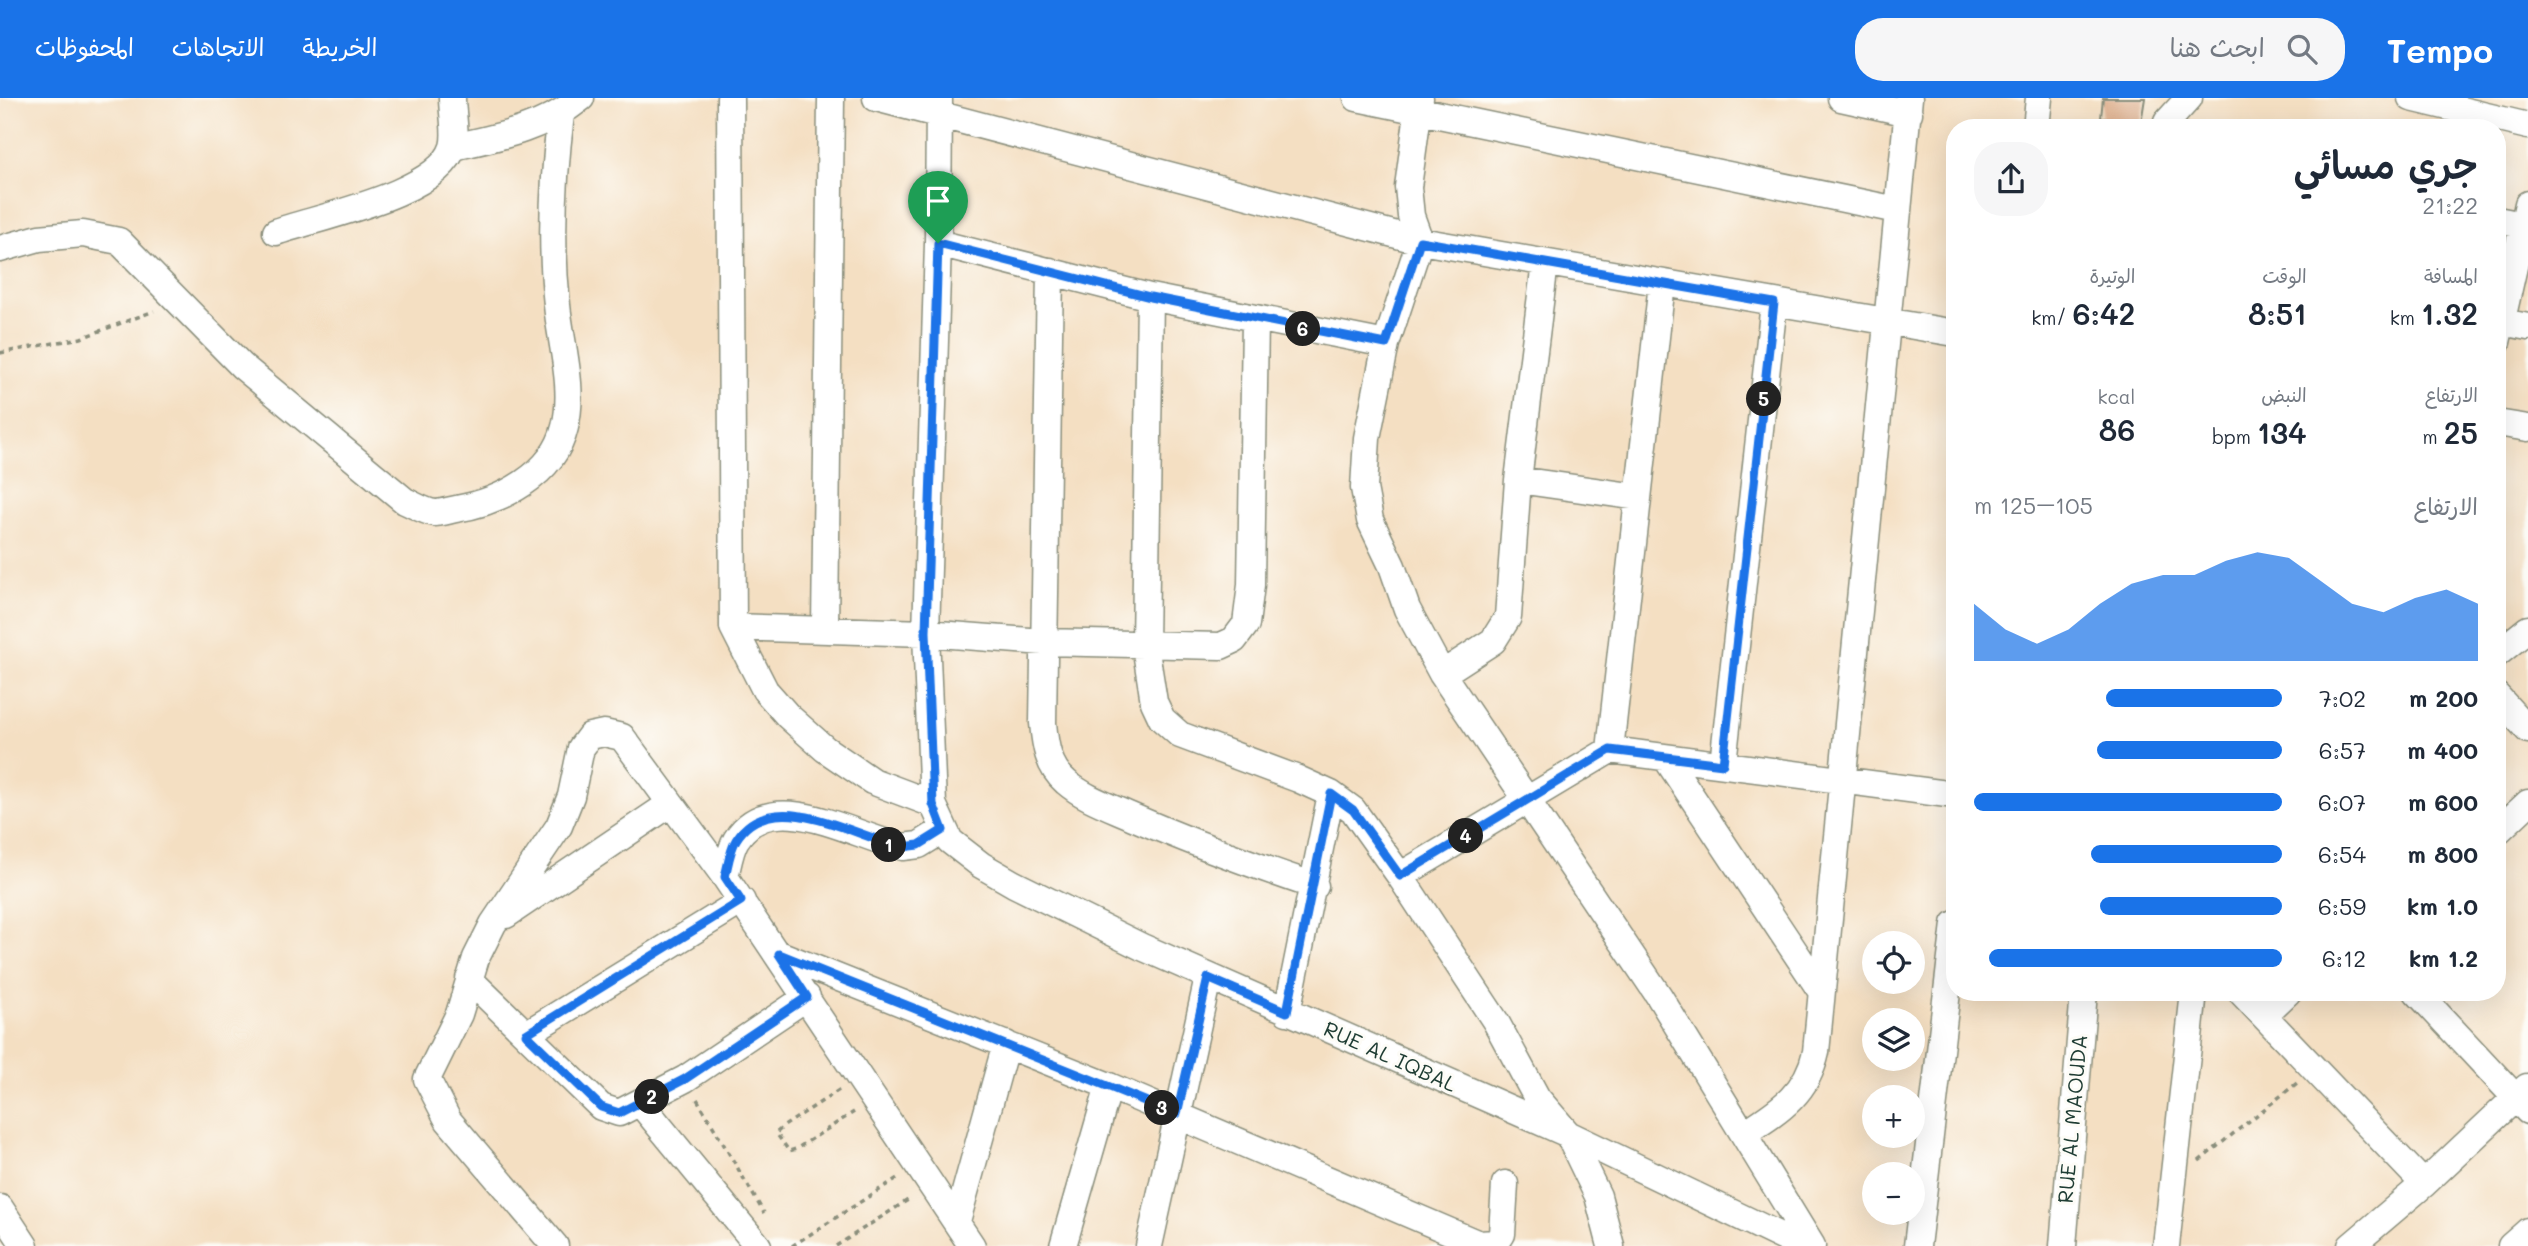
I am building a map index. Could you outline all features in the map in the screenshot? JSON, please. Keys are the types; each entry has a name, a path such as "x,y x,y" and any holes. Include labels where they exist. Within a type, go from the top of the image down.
{"street":[{"path":"276,232 314,218 348,211 417,184 433,173 453,147 452,98"},
{"path":"730,98 733,627 765,690 788,716 825,749 872,781 933,804"},
{"path":"825,629 831,98"},
{"path":"876,98 938,107 1420,241 1946,331"},
{"path":"1357,98 1418,104 1897,210"},
{"path":"1745,1133 1779,1112 1804,1084 1816,1052 1909,105 1841,98"},
{"path":"2037,119 2039,98"},
{"path":"2168,119 2189,98"},
{"path":"2411,98 2499,119"},
{"path":"1418,104 1408,187 1410,216 1420,241 1386,344 1364,459 1364,488 1370,520 1392,566 1407,609 1442,674 1644,973 1745,1133 1812,1246"},
{"path":"453,147 507,135 571,106"},
{"path":"0,248 39,238 100,236 120,241 242,366 405,501 435,513 468,507 503,496 535,474 559,442 565,428 569,394 552,237 553,177 571,106"},
{"path":"725,877 735,842 746,827 775,815 804,814 903,847 919,845 943,830 933,804 926,632 938,243 938,107"},
{"path":"2506,121 2528,126"},
{"path":"2506,219 2526,218 2506,299"},
{"path":"938,243 1150,297 1386,344"},
{"path":"1442,674 1493,641 1508,617 1518,480 1545,263"},
{"path":"1050,271 1043,642 1045,746 1051,761 1067,783 1096,800 1211,850 1315,886"},
{"path":"1610,750 1662,283"},
{"path":"1150,297 1145,645 1154,702 1162,719 1180,735 1331,794 1353,810 1496,1022 1537,1098 1568,1134 1598,1196 1611,1246"},
{"path":"1723,764 1774,303"},
{"path":"733,627 926,632 1043,642 1145,645 1221,646 1234,640 1246,624 1251,585 1255,320"},
{"path":"2506,328 2528,327"},
{"path":"2506,424 2528,428"},
{"path":"1518,480 1638,497"},
{"path":"2506,647 2528,629"},
{"path":"2506,706 2528,730"},
{"path":"555,1246 448,1119 426,1079 459,1014 476,958 493,924 559,826 571,796 581,748 590,736 604,733 622,737 725,877 972,1246"},
{"path":"1400,876 1610,750 1946,794"},
{"path":"1665,758 1821,990"},
{"path":"1287,1012 1315,886 1331,794"},
{"path":"2506,824 2528,803"},
{"path":"493,924 670,804"},
{"name":"RUE AL IQBAL","path":"943,830 956,847 981,865 1057,907 1208,978 1568,1134 1801,1246"},
{"path":"526,1034 741,901"},
{"path":"779,954 1177,1114 1484,1246 1496,1243 1502,1234 1505,1184"},
{"path":"1149,1246 1208,978"},
{"path":"470,979 601,1107 619,1113 685,1079 807,997"},
{"path":"1917,1246 1946,1000"},
{"name":"RUE AL MAOUDA","path":"2063,1246 2083,1001"},
{"path":"2166,1246 2193,1001"},
{"path":"2250,1001 2424,1184"},
{"path":"2264,1015 2279,1001"},
{"path":"2351,1246 2524,1098 2426,1001"},
{"path":"957,1221 1006,1045"},
{"path":"1063,1246 1109,1086"},
{"path":"641,1104 764,1234"},
{"path":"0,1208 25,1246"},
{"path":"2511,1246 2528,1231"}],"path":[{"path":"0,353 81,338 138,319 177,298"},
{"path":"2173,1182 2315,1069"},
{"path":"858,1078 783,1126 776,1133 781,1142 789,1151 796,1149 874,1100"},
{"path":"685,1079 764,1234"},
{"path":"792,1246 926,1174"},
{"path":"836,1246 926,1174"}],"building":[{"path":"2103,98 2145,98 2142,119 2101,118"}],"route":[{"path":"1420,241 1774,303 1723,764 1610,750 1400,876 1353,810 1331,794 1315,886 1287,1012 1208,978 1177,1114 779,954 807,997 685,1079 641,1104 619,1113 601,1107 526,1034 741,901 725,877 735,842 746,827 775,815 804,814 886,844 903,847 919,845 943,830 933,804 926,632 938,243 1150,297 1386,344 1420,241"}]}
